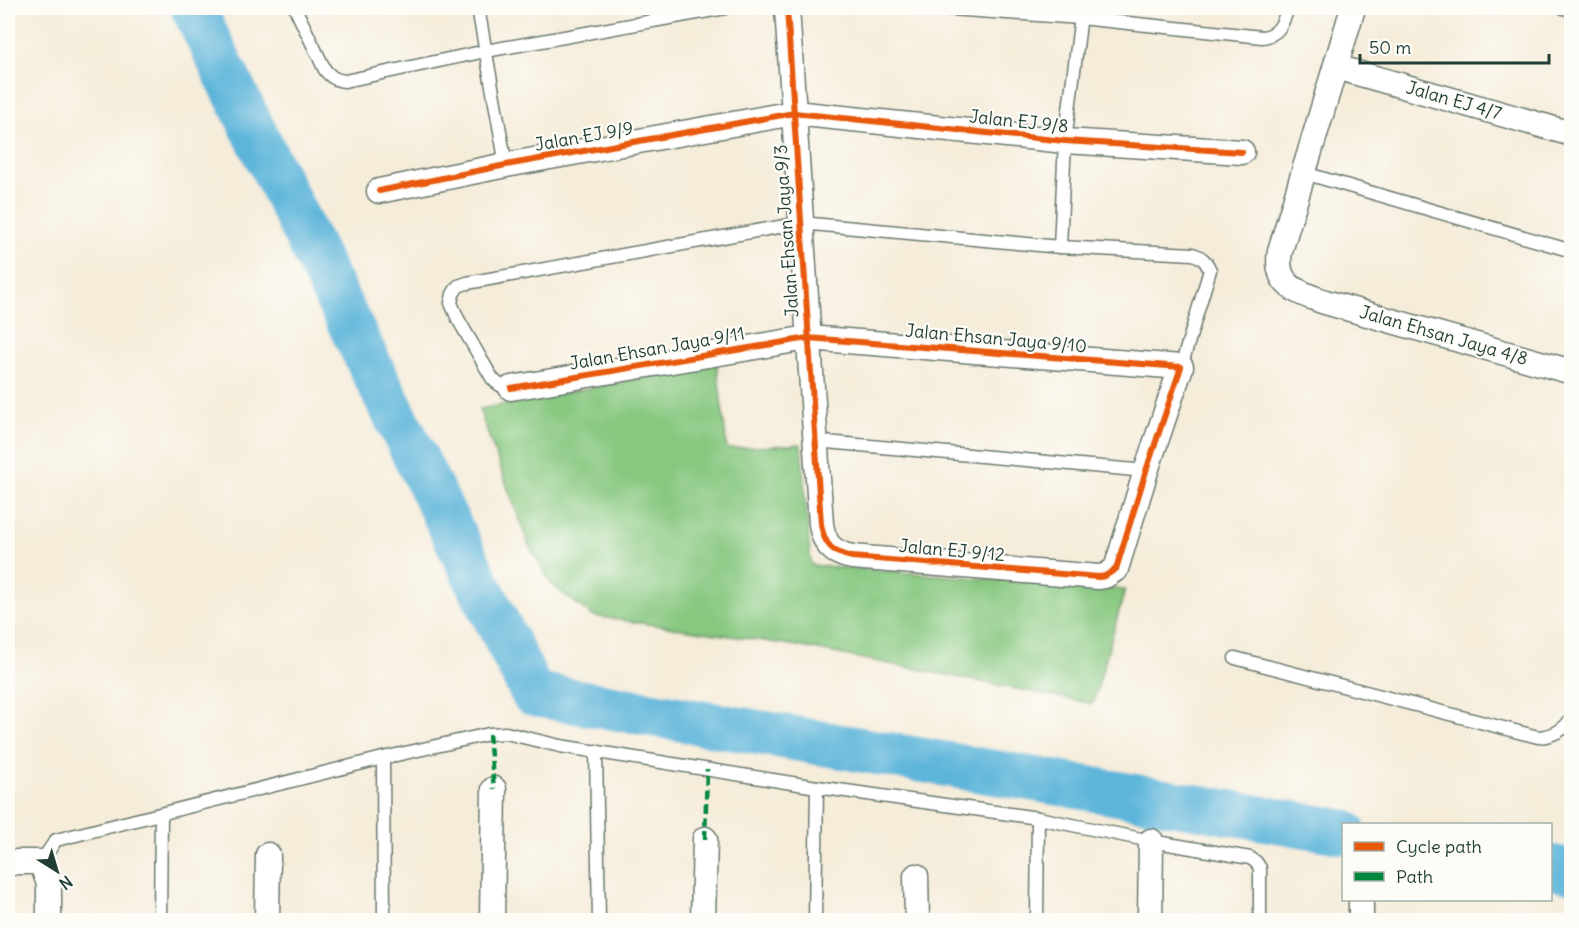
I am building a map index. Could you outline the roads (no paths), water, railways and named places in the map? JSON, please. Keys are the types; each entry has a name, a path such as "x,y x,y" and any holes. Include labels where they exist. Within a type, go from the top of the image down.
{"street":[{"name":"Jalan Ehsan Jaya 9/3","path":"787,8 821,524"},
{"name":"Jalan Ehsan Jaya 4/8","path":"1353,8 1280,251 1280,272 1285,281 1292,289 1316,298 1572,372"},
{"name":"Jalan EJ 4/7","path":"1336,67 1572,134"},
{"name":"Jalan EJ 9/8","path":"794,113 1065,141 1242,152"},
{"name":"Jalan EJ 9/9","path":"379,191 506,165 794,113"},
{"name":"Jalan Ehsan Jaya 9/10","path":"808,338 1181,368"},
{"name":"Jalan Ehsan Jaya 9/11","path":"511,388 808,338"},
{"path":"1146,471 1181,368"},
{"name":"Jalan EJ 9/12","path":"821,524 822,534 833,550 852,557 1099,577 1111,574 1119,563 1146,471"},
{"path":"492,921 494,789"},
{"path":"703,921 705,839"},
{"path":"1150,841 1150,921"},
{"path":"267,921 268,855"},
{"path":"12,863 41,862 50,884 50,921"},
{"path":"916,876 917,921"},
{"path":"1361,901 1361,921"}],"lane":[{"path":"295,8 325,70 337,80 345,81 486,51 725,8"},
{"path":"478,8 506,165"},
{"path":"934,8 1081,13 1262,37 1279,30 1288,8"},
{"path":"1563,8 1572,10"},
{"path":"1060,247 1065,141 1081,13"},
{"path":"1304,173 1572,251"},
{"path":"511,388 497,384 492,378 458,319 451,303 458,286 801,223 1060,247 1193,254 1201,257 1207,262 1210,270 1181,368"},
{"path":"815,441 1146,471"},
{"path":"1235,658 1538,737 1550,736 1562,730 1572,718"},
{"path":"41,862 56,840 383,758 489,734 506,733 596,752 817,787 1038,818 1150,841 1250,858 1260,868 1260,921"},
{"path":"596,752 599,921"},
{"path":"383,758 384,921"},
{"path":"815,921 817,787"},
{"path":"160,921 161,814"},
{"path":"1037,921 1038,818"}],"waterway":[{"path":"193,8 533,694 1342,832"},
{"path":"1552,867 1572,871"}]}
